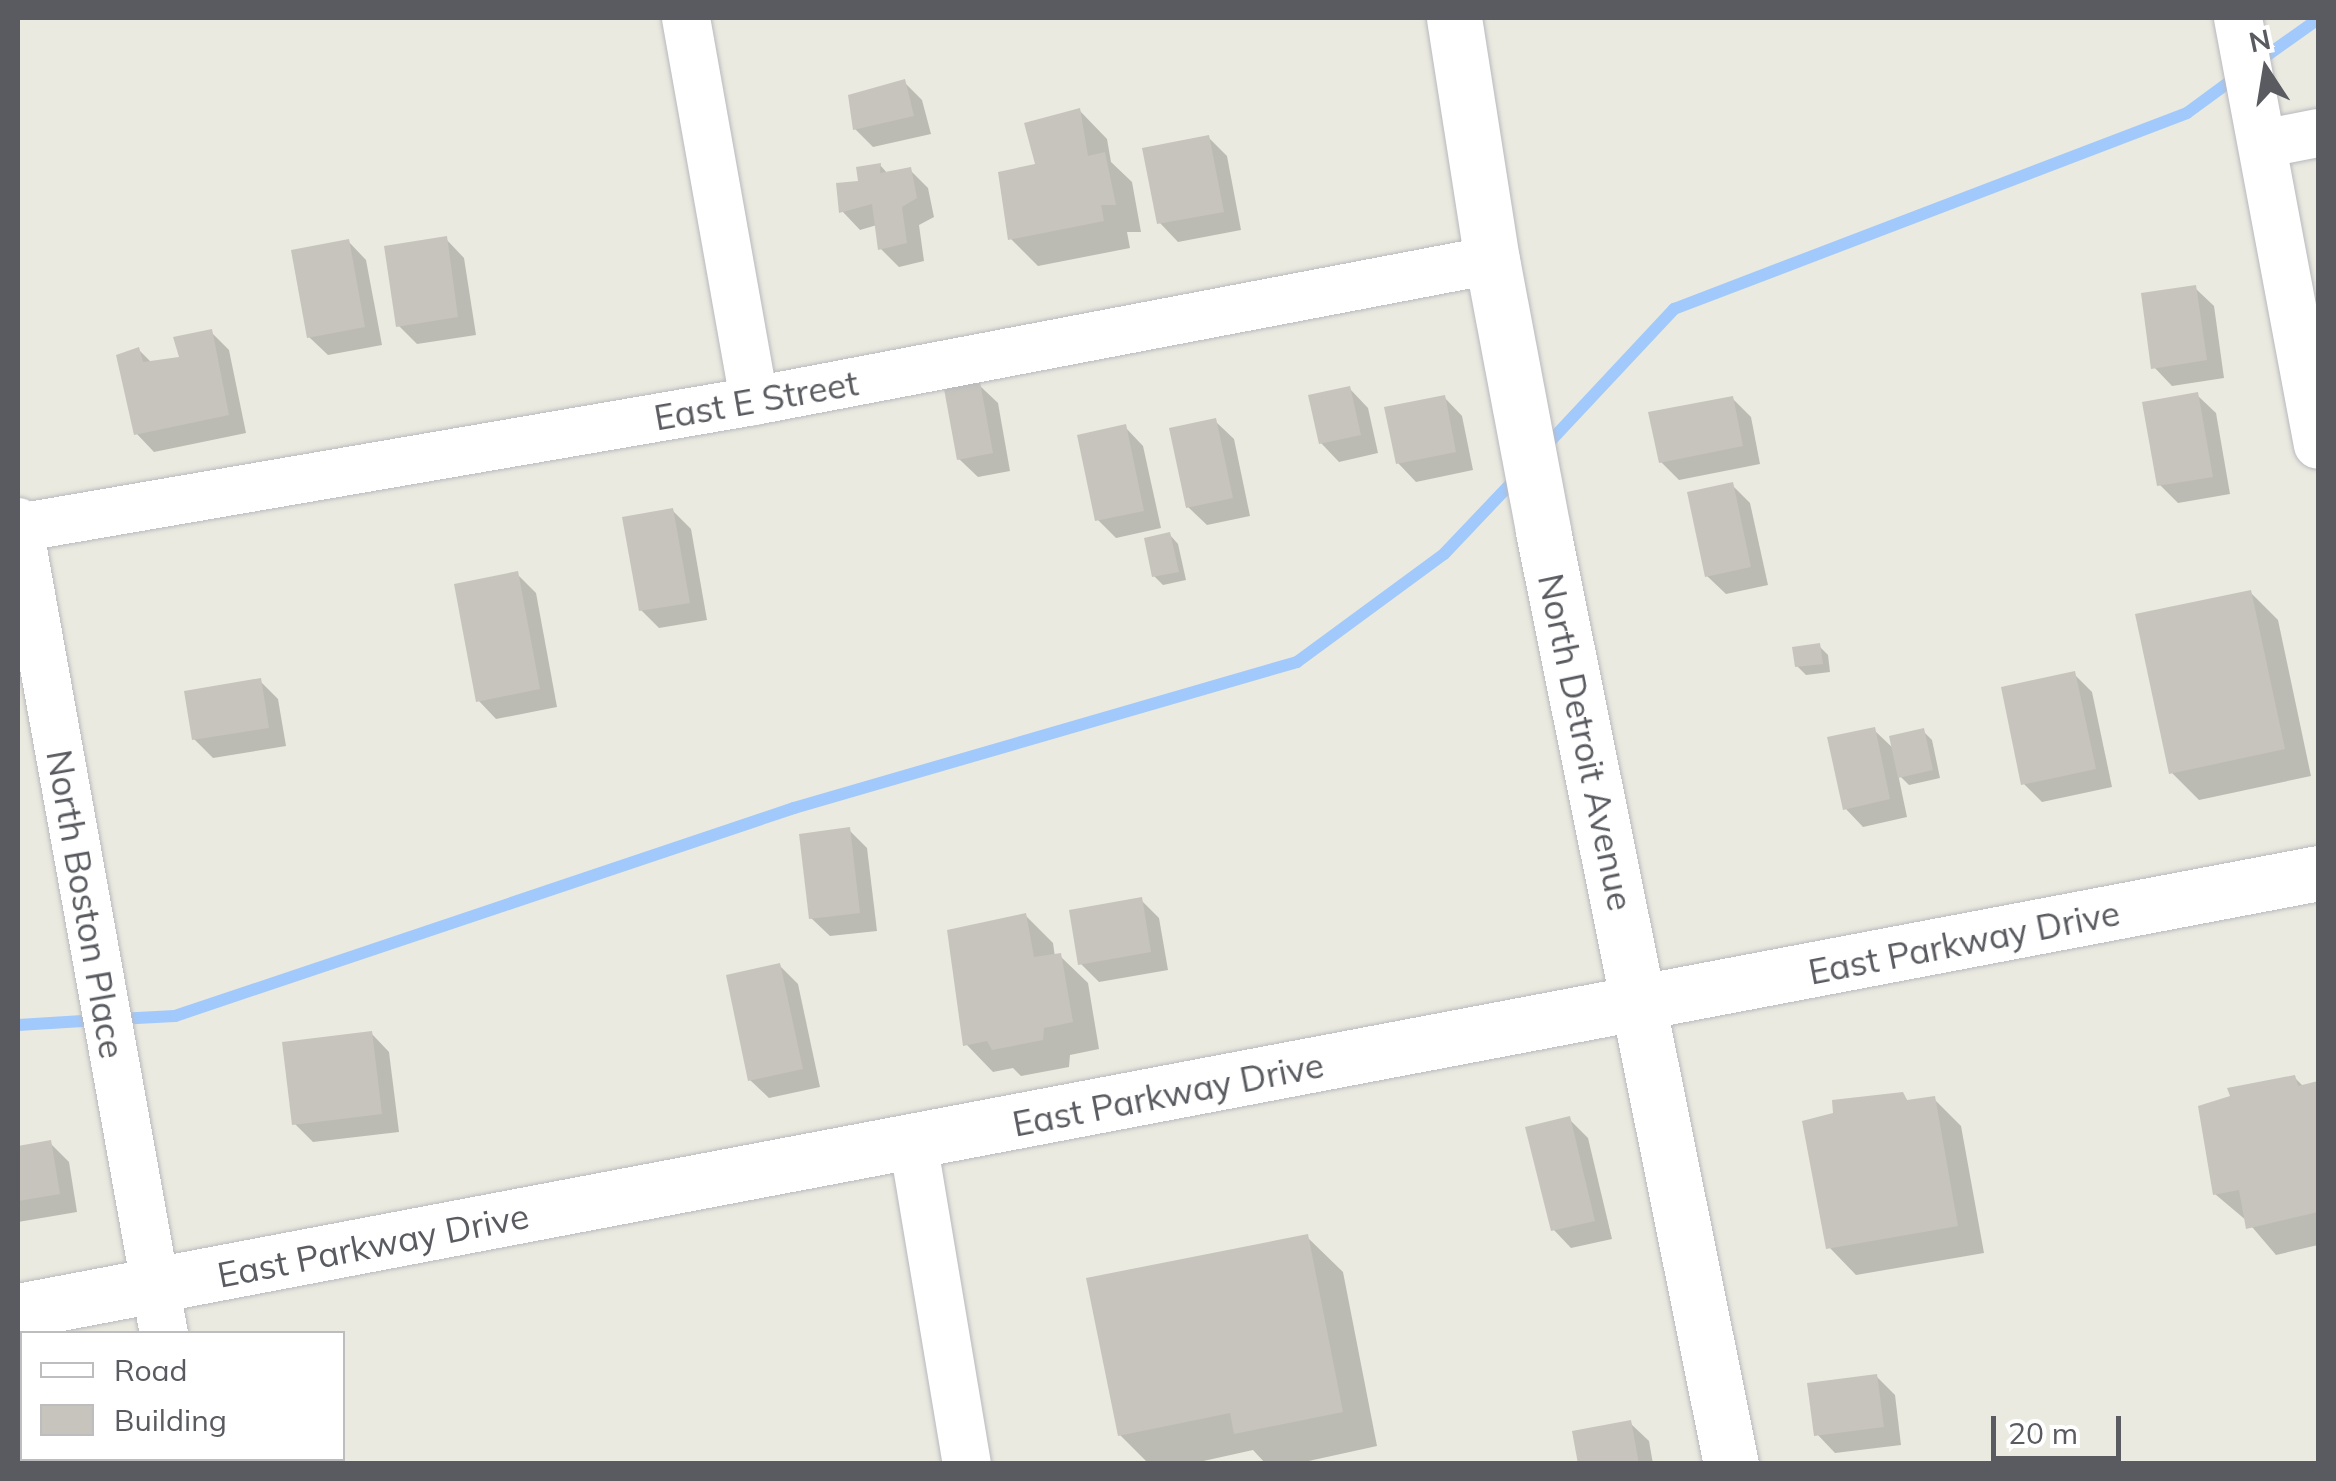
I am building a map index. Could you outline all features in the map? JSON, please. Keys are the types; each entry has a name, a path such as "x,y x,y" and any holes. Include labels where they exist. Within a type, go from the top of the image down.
{"main road":[{"name":"North Detroit Avenue","path":"1454,18 1492,260 1542,530 1731,1464"},
{"name":"East Parkway Drive","path":"18,1311 159,1310 913,1142 2318,873"}],"street":[{"path":"686,18 754,401"},
{"path":"2239,22 2318,445"},
{"path":"2259,130 2318,132"},
{"name":"East E Street","path":"18,526 754,401 1492,260"},
{"name":"North Boston Place","path":"18,526 159,1310"},
{"path":"913,1142 967,1464"}],"building":[{"path":"905,79 914,116 853,130 848,95"},
{"path":"1080,108 1088,156 1105,152 1116,205 1101,205 1104,221 1008,240 998,172 1035,164 1024,123"},
{"path":"1209,135 1224,212 1157,224 1142,148"},
{"path":"881,163 880,173 911,167 917,198 902,207 907,243 878,250 872,204 839,213 836,183 858,181 856,167"},
{"path":"447,236 458,317 396,327 384,246"},
{"path":"349,239 365,327 307,338 291,250"},
{"path":"2196,285 2207,360 2151,369 2141,293"},
{"path":"212,329 229,415 134,435 116,355 139,347 143,362 179,357 173,337"},
{"path":"980,382 993,453 957,460 944,389"},
{"path":"1350,386 1361,435 1319,444 1308,395"},
{"path":"2198,392 2213,477 2157,486 2142,402"},
{"path":"1445,395 1456,452 1396,464 1384,407"},
{"path":"1733,396 1743,446 1659,463 1648,412"},
{"path":"1216,418 1233,498 1186,508 1169,428"},
{"path":"1126,424 1144,511 1095,521 1077,435"},
{"path":"1733,482 1751,567 1705,577 1687,492"},
{"path":"673,508 690,603 639,611 622,517"},
{"path":"1170,532 1179,572 1152,577 1144,538"},
{"path":"518,571 540,689 476,702 454,584"},
{"path":"2251,590 2285,749 2169,774 2135,614"},
{"path":"1820,643 1823,664 1795,667 1792,647"},
{"path":"2075,671 2096,769 2021,785 2001,687"},
{"path":"261,678 269,728 192,740 184,691"},
{"path":"1875,727 1890,799 1843,810 1827,737"},
{"path":"1924,728 1933,770 1898,778 1889,736"},
{"path":"850,827 860,913 809,919 799,834"},
{"path":"1142,897 1151,952 1078,965 1069,910"},
{"path":"1026,913 1034,957 1061,953 1073,1022 1044,1028 1043,1040 992,1050 987,1041 963,1046 947,930"},
{"path":"780,963 803,1069 748,1081 726,975"},
{"path":"372,1031 382,1114 292,1125 282,1042"},
{"path":"2295,1075 2298,1086 2318,1081 2318,1212 2246,1229 2239,1190 2213,1195 2198,1106 2230,1096 2227,1088"},
{"path":"1903,1092 1907,1100 1935,1096 1958,1226 1826,1249 1802,1121 1833,1113 1832,1100"},
{"path":"1570,1116 1595,1221 1551,1231 1525,1127"},
{"path":"51,1140 60,1194 18,1201 18,1146"},
{"path":"1308,1234 1343,1412 1234,1434 1230,1413 1118,1436 1086,1278"},
{"path":"1877,1374 1884,1427 1814,1436 1807,1383"},
{"path":"1631,1420 1639,1464 1578,1464 1572,1431"},
{"path":"88,1461 89,1464 29,1464"}],"waterway":[{"path":"2255,64 2318,19"},
{"path":"1543,449 1674,309 2187,113 2239,75"},
{"path":"118,1019 175,1016 794,808 1297,662 1444,554 1516,478"},
{"path":"18,1025 99,1020"}]}
